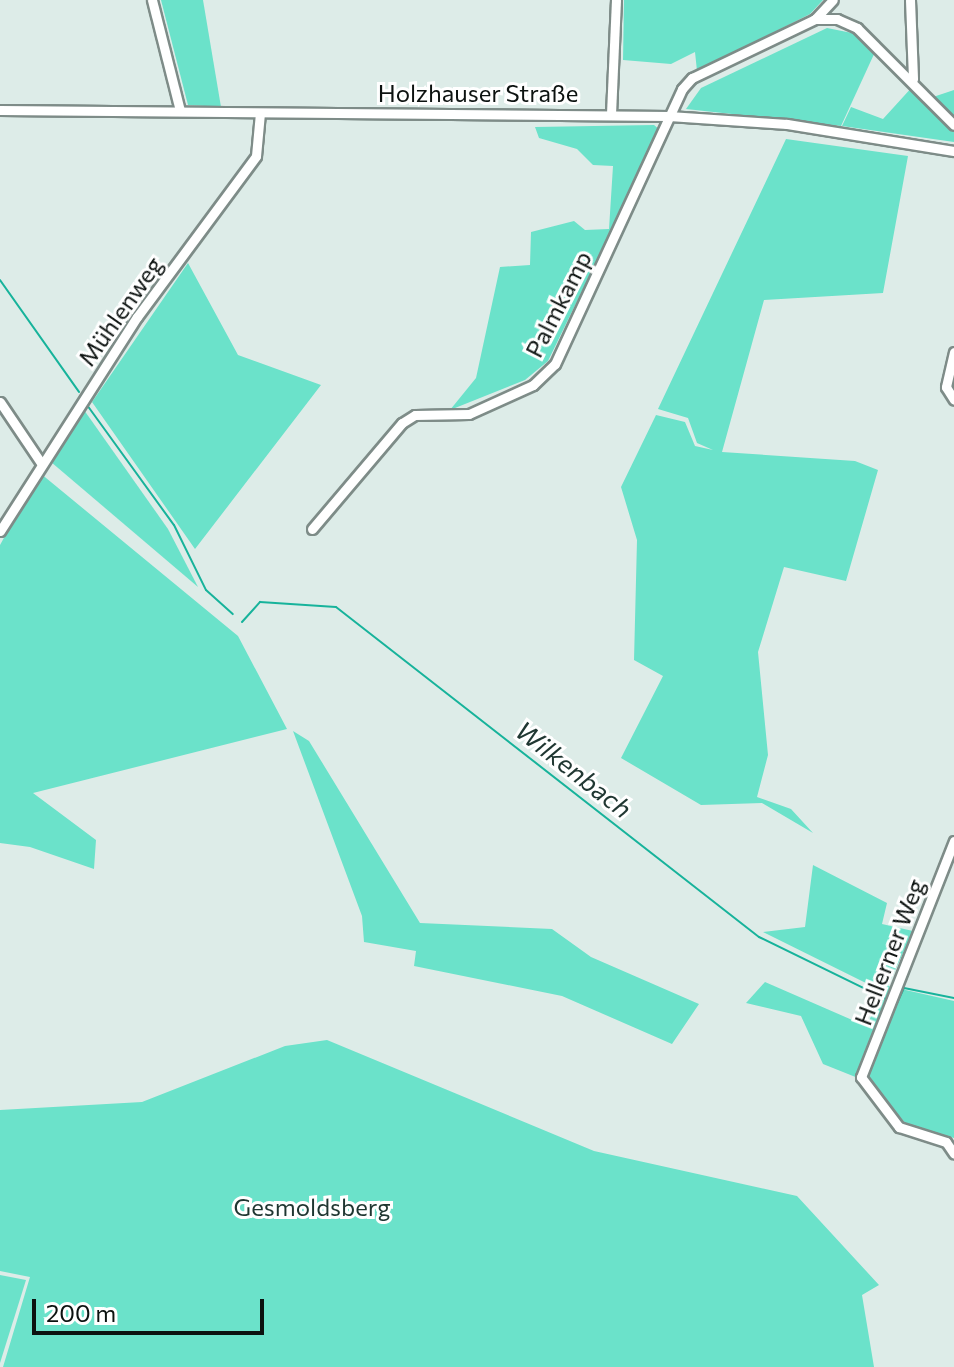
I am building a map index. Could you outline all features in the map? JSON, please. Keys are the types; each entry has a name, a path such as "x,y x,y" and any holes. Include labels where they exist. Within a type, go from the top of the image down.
{"street":[{"path":"152,0 180,111"},
{"path":"611,114 616,0"},
{"path":"815,19 833,0"},
{"path":"910,0 913,79"},
{"path":"815,19 837,19 857,28 913,79 954,125"},
{"name":"Palmkamp","path":"312,529 402,423 415,415 469,414 533,385 555,364 669,116 692,78 815,19"},
{"name":"Holzhauser Straße","path":"0,110 669,116 787,124 954,151"},
{"name":"Mühlenweg","path":"0,531 41,463 256,156 260,113"},
{"path":"954,352 946,387 954,400"},
{"path":"0,402 41,463"},
{"name":"Hellerner Weg","path":"954,841 861,1077 899,1127 946,1142 954,1154"}],"green space":[{"path":"161,0 203,0 221,107 188,105"},
{"path":"624,0 823,0 810,14 697,71 695,52 671,64 623,60"},
{"path":"827,28 852,33 875,52 841,126 686,109 701,88"},
{"path":"914,85 924,100 954,90 954,142 842,126 851,107 883,119"},
{"path":"654,125 660,130 548,361 525,380 450,410 476,378 500,267 530,265 531,232 574,221 585,230 609,229 613,166 593,165 577,149 539,138 535,127"},
{"path":"786,139 908,156 883,293 764,300 722,452 855,461 878,470 846,581 784,567 758,652 768,755 757,797 791,809 813,833 762,803 701,805 621,758 663,676 634,660 637,540 621,487 656,415 685,422 695,446 713,450 697,443 688,418 658,409"},
{"path":"188,263 238,355 321,385 195,549 92,402"},
{"path":"84,410 168,529 198,587 51,462"},
{"path":"40,473 238,636 287,729 33,793 96,840 94,869 30,847 0,843 0,545"},
{"path":"293,731 309,741 420,923 552,929 591,957 699,1004 672,1044 562,996 414,966 416,951 364,942 362,916"},
{"path":"813,865 887,903 882,924 913,931 888,986 954,1001 954,1138 908,1126 868,1082 823,1064 801,1016 746,1003 765,982 866,1026 884,992 763,932 805,927"},
{"name":"Gesmoldsberg","path":"327,1040 594,1151 797,1196 879,1285 862,1295 874,1367 3,1367 30,1277 0,1271 0,1110 142,1102 285,1046"},
{"path":"0,1275 26,1280 0,1363"}],"waterway":[{"name":"Wilkenbach","path":"0,280 79,392"},
{"name":"Wilkenbach","path":"87,405 174,525 206,590 233,614"},
{"name":"Wilkenbach","path":"242,622 260,602 336,607 759,937 886,999"},
{"name":"Wilkenbach","path":"897,1003 904,988 954,998"}]}
